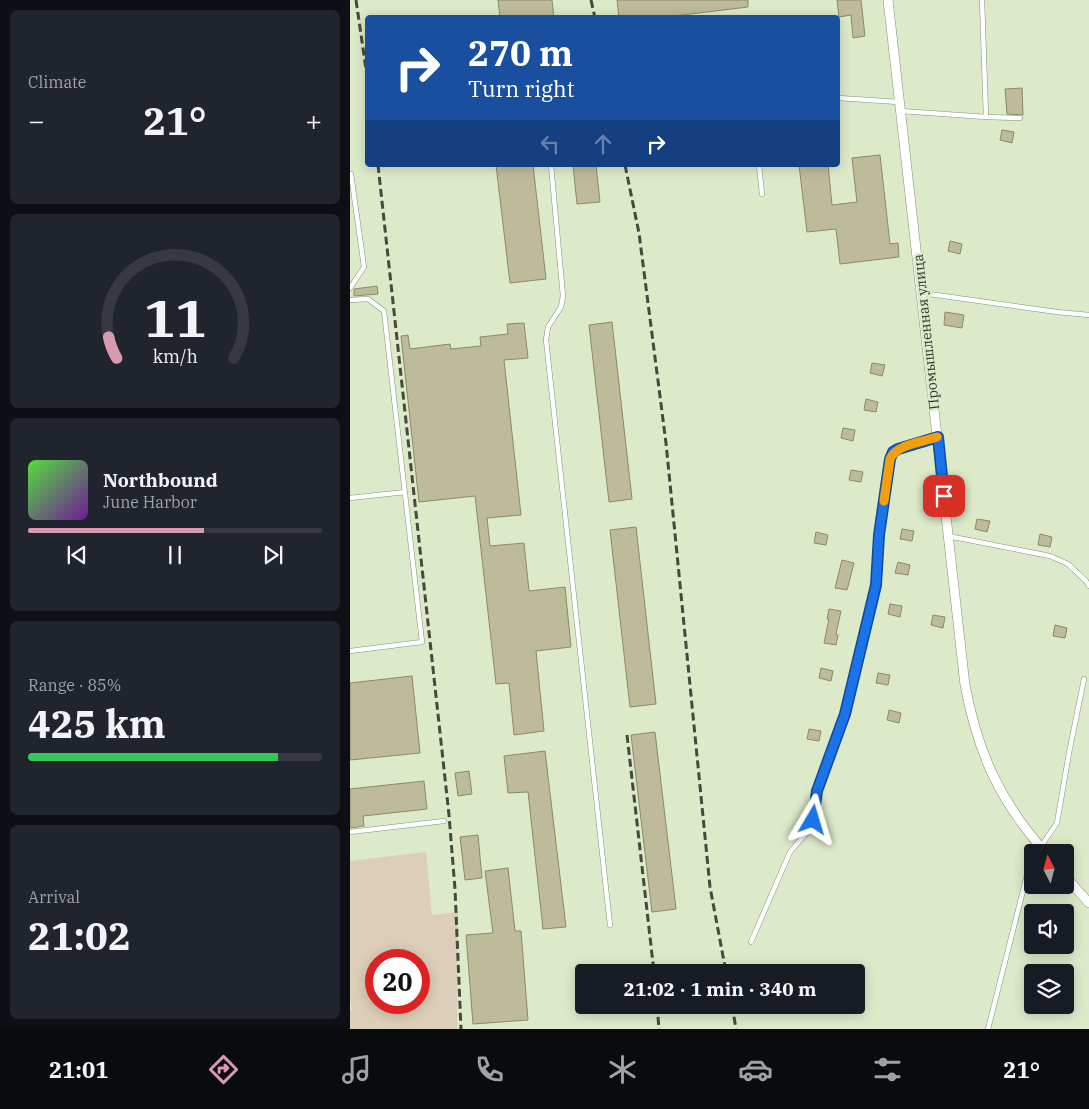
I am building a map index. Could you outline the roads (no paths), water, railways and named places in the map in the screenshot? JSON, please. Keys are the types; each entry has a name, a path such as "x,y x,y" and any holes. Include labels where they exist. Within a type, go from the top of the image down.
{"street":[{"name":"Промышленная улица","path":"888,0 965,685 972,720 982,753 997,786 1035,844"},
{"path":"1074,886 1089,903"}],"lane":[{"path":"982,0 986,117"},
{"path":"840,98 986,117 1020,118"},
{"path":"551,167 563,296 561,307 548,328 546,340 610,925"},
{"path":"759,167 762,194"},
{"path":"350,288 364,267 351,174"},
{"path":"922,293 1089,315"},
{"path":"350,300 368,299 384,311 422,642 350,650"},
{"path":"751,942 790,852 809,830 813,820 817,791 845,714 876,585 879,535 890,459 893,452 898,449 938,437"},
{"path":"350,498 405,492"},
{"path":"948,536 1050,556 1068,564 1089,586"},
{"path":"1044,844 1058,823 1069,753 1084,679"},
{"path":"350,832 444,821"},
{"path":"988,1029 1024,887"}],"railway":[{"path":"356,0 365,62"},
{"path":"591,0 594,15"},
{"path":"378,167 449,815 455,889 461,1029"},
{"path":"625,167 639,233 666,443 710,887 724,964"},
{"path":"627,735 653,964"},
{"path":"658,1014 659,1029"},
{"path":"734,1014 736,1029"}]}
